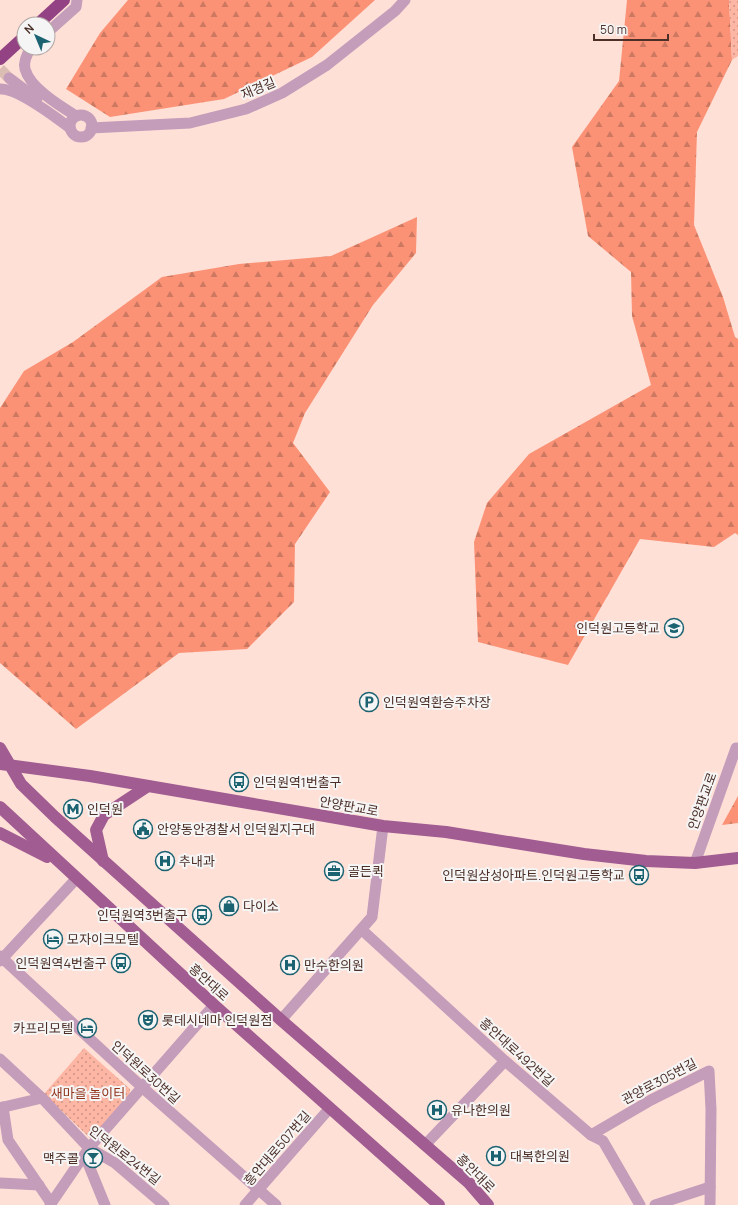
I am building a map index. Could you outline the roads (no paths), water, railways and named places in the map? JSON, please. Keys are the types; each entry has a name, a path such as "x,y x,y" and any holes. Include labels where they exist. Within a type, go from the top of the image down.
{"highway":[{"path":"47,16 64,0"},
{"path":"0,59 16,44"}],"main road":[{"name":"흥안대로","path":"0,748 5,764 21,784 103,861 281,1020 469,1183 488,1205"},
{"name":"안양판교로","path":"5,764 148,786 383,826 446,832 584,854 646,861 695,863 738,858"},
{"path":"103,861 96,830 104,815 148,786"},
{"name":"흥안대로","path":"0,807 76,879 214,1005 329,1109 439,1205"},
{"path":"0,833 60,864"}],"street":[{"path":"56,25 76,7 77,0"},
{"name":"재경길","path":"91,128 190,123 246,109 282,93 327,66 395,11 405,0"},
{"path":"0,89 6,89 59,119 73,121 83,115 89,118 91,128 88,134 81,136 74,134 73,121 30,79 25,68 26,56"},
{"path":"9,78 57,114 73,121"},
{"name":"안양판교로","path":"695,863 736,748"},
{"path":"281,1020 372,917 383,826"},
{"path":"1,959 76,879"},
{"name":"흥안대로492번길","path":"362,930 506,1061 591,1135 603,1141 640,1205"},
{"name":"인덕원로30번길","path":"1,959 143,1088 276,1205"},
{"path":"42,1098 1,1108 8,1140 39,1185 50,1204 87,1152 214,1005"},
{"name":"인덕원로24번길","path":"0,1059 42,1098 87,1152 115,1163 164,1205"},
{"path":"425,1145 506,1061"},
{"name":"관양로305번길","path":"591,1135 651,1100 709,1071 711,1109 710,1205"},
{"name":"흥안대로507번길","path":"245,1205 329,1109"},
{"path":"87,1152 105,1205"},
{"path":"0,1183 39,1185"},
{"path":"655,1205 710,1187"}],"tunnel":[{"path":"0,69 9,78"}],"place":[{"name":"인덕원고등학교","path":"674,628"},
{"name":"인덕원역환승주차장","path":"369,702"},
{"name":"인덕원역1번출구","path":"239,782"},
{"name":"인덕원","path":"73,809"},
{"name":"안양동안경찰서 인덕원지구대","path":"143,829"},
{"name":"추내과","path":"165,861"},
{"name":"골든퀵","path":"334,871"},
{"name":"인덕원삼성아파트.인덕원고등학교","path":"639,875"},
{"name":"다이소","path":"229,906"},
{"name":"인덕원역3번출구","path":"202,915"},
{"name":"모자이크모텔","path":"53,939"},
{"name":"인덕원역4번출구","path":"121,963"},
{"name":"만수한의원","path":"290,965"},
{"name":"롯데시네마 인덕원점","path":"148,1020"},
{"name":"카프리모텔","path":"87,1028"},
{"name":"유나한의원","path":"437,1110"},
{"name":"대복한의원","path":"496,1156"},
{"name":"맥주콜","path":"93,1158"}],"park label":[{"name":"새마을 놀이터","path":"88,1093"}]}
